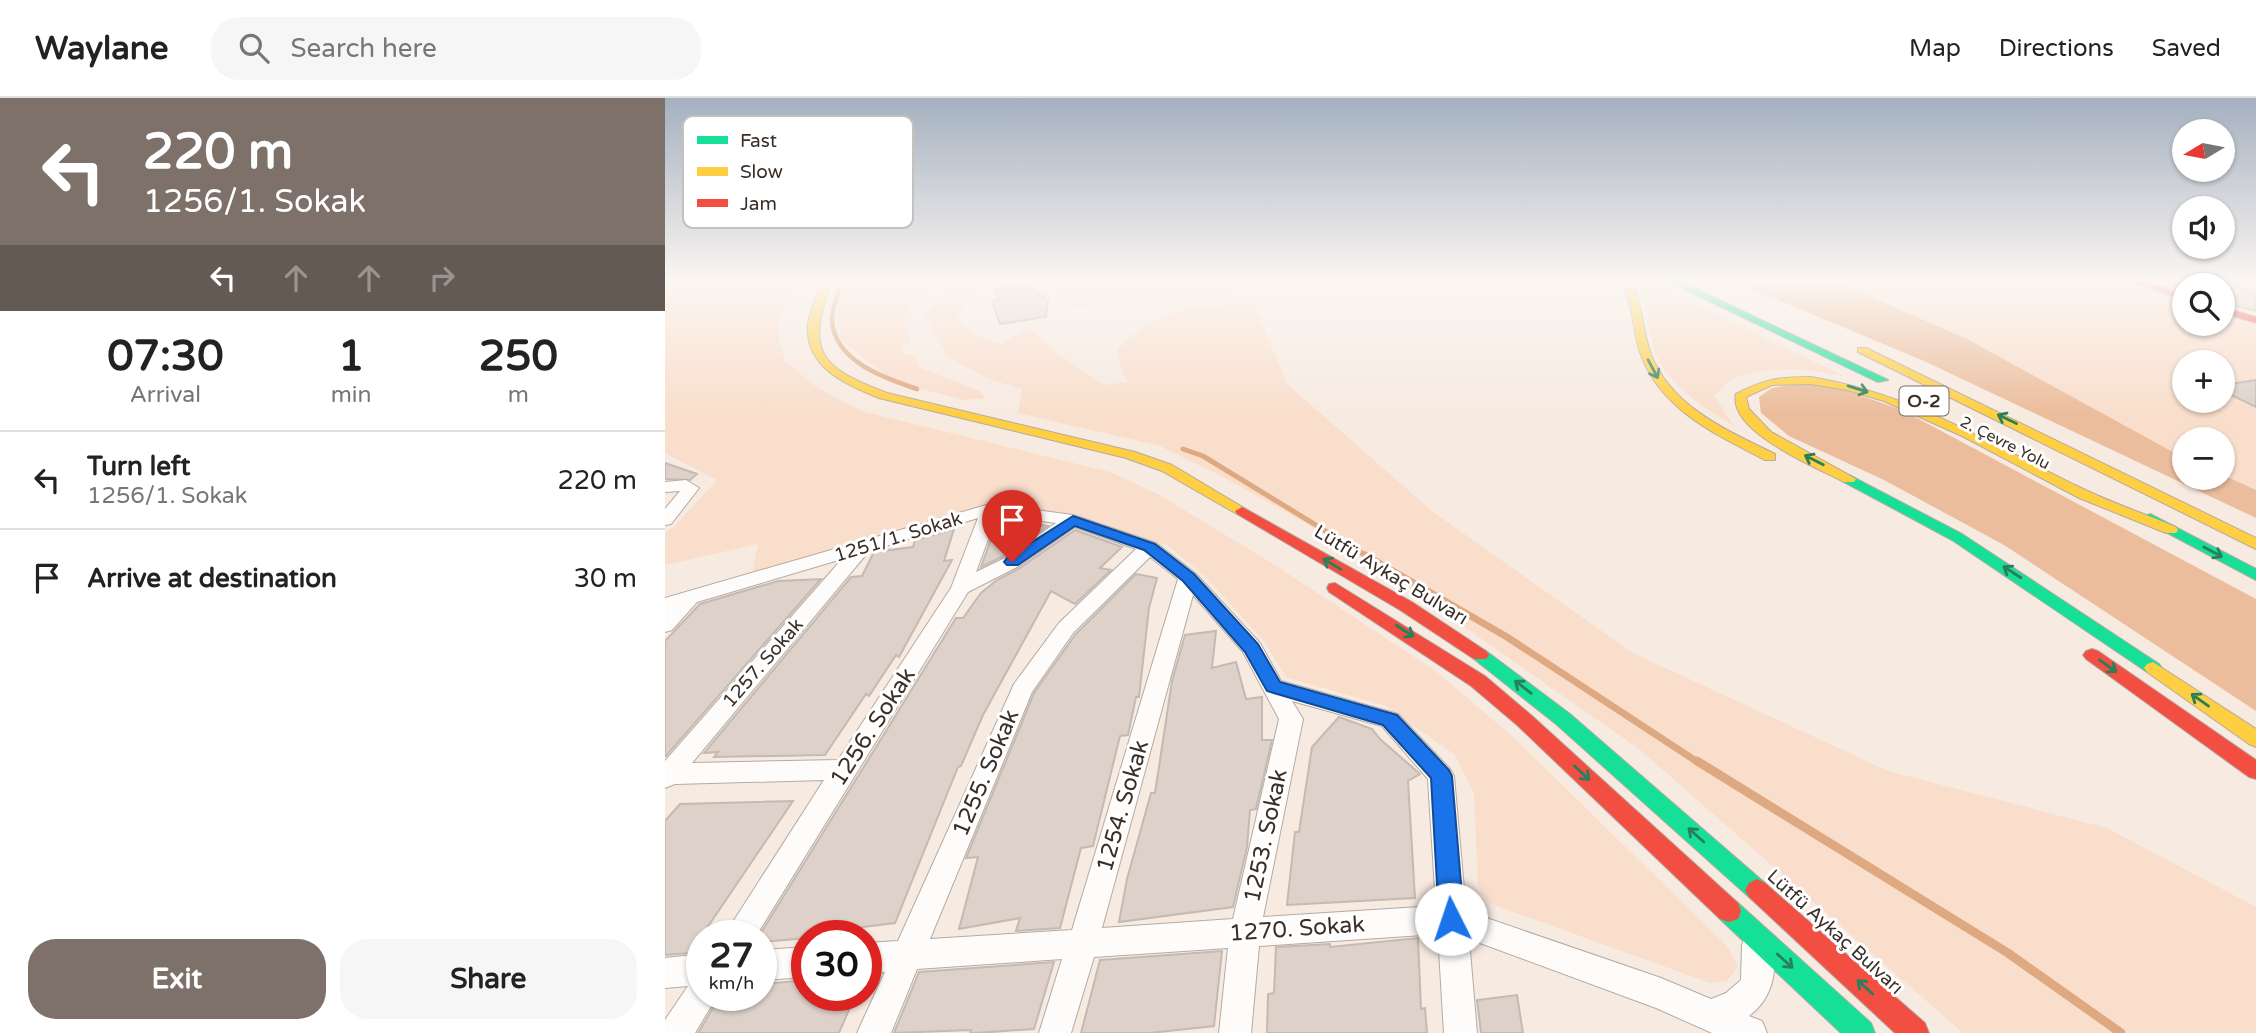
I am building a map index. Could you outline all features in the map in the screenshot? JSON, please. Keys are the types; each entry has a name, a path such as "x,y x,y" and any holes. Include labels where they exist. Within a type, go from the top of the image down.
{"main road":[{"name":"Lütfü Aykaç Bulvarı","path":"812,326 812,342 831,369 860,387 1151,479"},
{"path":"1641,326 1646,354 1668,392 1709,424 1781,463"},
{"name":"2. Çevre Yolu","path":"1766,326 1898,388 2256,575"},
{"name":"2. Çevre Yolu","path":"1844,341 2256,544"},
{"path":"2171,530 2075,491 1962,433 1865,391 1826,381 1790,379 1755,386 1740,396 1739,407 1765,434 1957,537 2256,739"},
{"name":"Lütfü Aykaç Bulvarı","path":"820,380 862,402 1130,455 1167,468 1446,631 1563,719 1915,1033"},
{"path":"2068,450 2256,530"},
{"path":"1183,496 1214,514"},
{"name":"Lütfü Aykaç Bulvarı","path":"1317,576 1478,681 1524,720 1861,1033"},
{"path":"2075,643 2256,771"}],"street":[{"path":"665,487 686,485 691,488 665,520"},
{"name":"1251/1. Sokak","path":"665,605 990,509 1073,520 1149,547 1188,577 1252,648 1273,687"},
{"name":"1256. Sokak","path":"749,920 961,588 990,509"},
{"path":"961,588 1012,562 1073,520"},
{"name":"1255. Sokak","path":"874,1033 1022,690 1066,628 1149,547"},
{"name":"1257. Sokak","path":"667,776 861,549"},
{"name":"1254. Sokak","path":"1055,1033 1188,577"},
{"path":"665,625 689,599"},
{"path":"1273,687 1390,720 1441,776 1461,1033"},
{"name":"1253. Sokak","path":"1235,1033 1245,933 1291,719 1273,687"},
{"path":"667,776 845,770"},
{"name":"1270. Sokak","path":"882,957 1451,919 1711,1015 1751,1033"},
{"path":"1711,1015 1745,1001 1757,984 1761,967 1755,934"},
{"path":"665,973 686,971"},
{"path":"676,1033 690,1011"}],"shaded area":[{"path":"665,326 778,326 785,361 818,388 861,411 1110,472 1158,494 1275,565 1437,672 1512,736 1727,946 1738,966 1727,981 1710,983 1489,903 1478,886 1474,794 1455,755 1386,706 1286,677 1264,641 1205,576 1167,545 1077,516 988,504 752,574 758,544 665,565 665,532 675,526 717,480 665,453"},
{"path":"839,326 905,326 911,343 902,345 904,355 915,354 919,367 979,391 986,398 965,400 897,383 841,340"},
{"path":"930,326 964,326 982,337 1001,344 1027,329 1104,385 1128,382 1122,372 1117,349 1147,326 1263,326 1287,384 1433,512 1633,653 1888,771 2107,828 2256,907 2256,1033 1963,1033 1639,749 1357,552 1225,478 1160,446 1018,413 1022,389 987,378 948,357"},
{"path":"1649,326 1740,326 1844,376 1799,369 1758,371 1731,379 1714,396 1733,425 1689,396 1670,377 1656,355"},
{"path":"1839,326 1937,326 1967,339 2172,451 2172,478 1924,361"},
{"path":"1937,326 2172,326 2172,336 2235,336 2235,326 2256,326 2256,490 2235,480 2235,427 2172,427 2172,451 1967,339"},
{"path":"1801,383 1839,388 1902,410 2256,599 2256,711 2004,545 1884,480 1789,436 1761,413 1759,397 1772,388"},
{"path":"2235,480 2256,490 2256,518 2197,490 2235,490"}],"building":[{"path":"2256,380 2256,407 2235,397 2235,383"},
{"path":"665,463 697,474 690,480 665,479"},
{"path":"1006,519 1048,526 1004,556 981,567 997,522"},
{"path":"954,529 944,561 952,560 899,657 896,655 869,696 866,694 825,755 714,757 718,752 704,753 851,577 862,576 874,552 913,547 915,540"},
{"path":"1075,530 1122,547 1100,568 1111,570 1075,604 1051,591 983,715 961,766 958,767 895,923 882,925 882,920 791,920 791,939 777,941 777,920 769,920 956,618 963,618 981,593 997,580 1020,568"},
{"path":"1136,574 1157,578 1149,608 1139,697 1136,697 1128,735 1120,736 1093,846 1081,848 1060,928 1016,931 1020,918 959,929 978,857 966,858 1034,693 1075,635"},
{"path":"821,579 665,756 665,641 700,604 778,581"},
{"path":"1216,631 1212,668 1236,662 1246,699 1262,697 1262,740 1272,740 1256,809 1250,810 1247,847 1233,907 1119,922 1127,879 1151,793 1155,793 1172,681 1185,635"},
{"path":"1339,717 1372,729 1420,774 1408,781 1415,898 1287,905 1295,832 1299,832 1312,747"},
{"path":"793,801 712,920 686,920 686,953 665,955 665,821 680,804"},
{"path":"1418,938 1421,1009 1425,1008 1427,1033 1267,1033 1268,994 1274,993 1276,947 1330,944 1330,947"},
{"path":"1222,951 1214,1026 1150,1033 1081,1033 1100,960"},
{"path":"1054,962 1034,1029 976,1033 970,1033 971,1030 894,1033 919,972"},
{"path":"791,981 791,1011 849,1011 839,1033 698,1033 711,1011 777,1011 777,983"},
{"path":"1517,995 1523,1033 1481,1033 1477,1000"}],"waterway":[{"path":"833,326 841,347 851,357 876,373 917,389"},
{"path":"1183,449 1203,456 1368,557"},
{"path":"1365,555 1507,637 1699,763"},
{"path":"1697,761 2008,953 2121,1033"}],"traffic: fast":[{"path":"1766,326 1882,380"},
{"path":"1849,479 1957,537 2153,668"},
{"path":"2150,518 2256,575"},
{"path":"1480,655 1563,719 1757,890"},
{"path":"1729,911 1861,1033"}],"traffic: slow":[{"path":"813,326 813,339 824,362 858,386 883,396 1130,455 1167,468 1242,511"},
{"path":"1640,326 1646,355 1667,390 1698,417 1770,457"},
{"path":"1862,350 2256,544"},
{"path":"1849,479 1767,434 1743,410 1740,396 1774,381 1811,380 1849,387 1888,399 1966,433 2084,495 2171,530"},
{"path":"2153,668 2256,739"}],"traffic: jam":[{"path":"1242,511 1406,606 1480,655"},
{"path":"1335,588 1478,681 1524,720 1729,911"},
{"path":"2092,655 2256,771"},
{"path":"1757,890 1915,1033"}],"route":[{"path":"1012,562 1073,520 1149,547 1188,577 1252,648 1273,687 1390,720 1441,776 1451,919"}]}
